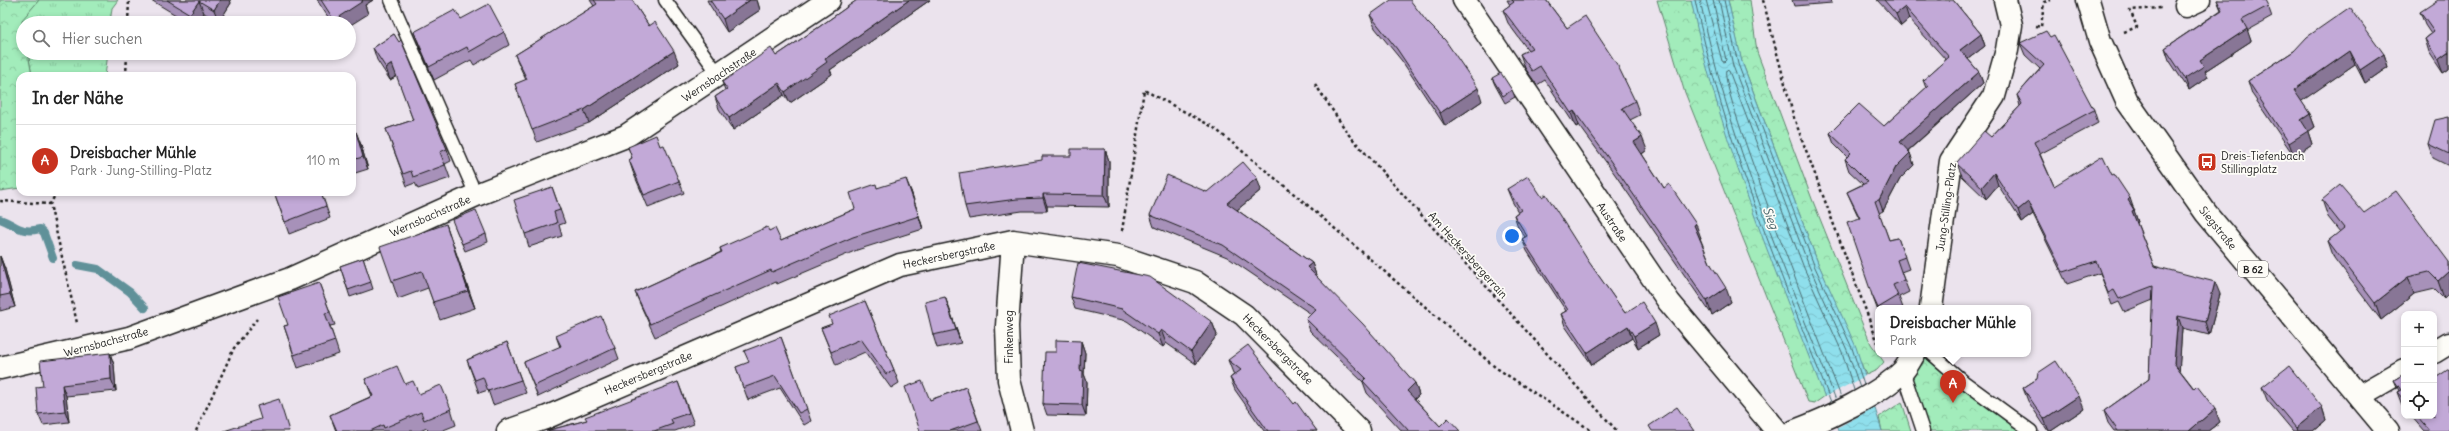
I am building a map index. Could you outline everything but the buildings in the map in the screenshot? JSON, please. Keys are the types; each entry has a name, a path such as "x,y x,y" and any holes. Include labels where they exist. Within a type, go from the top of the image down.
{"street":[{"name":"Wernsbachstraße","path":"0,368 129,338 290,279 476,195 626,136 829,0"},
{"name":"Austraße","path":"1464,0 1669,302 1777,431"},
{"name":"Jung-Stilling-Platz","path":"1931,305 1951,161 1994,96 2007,50 2011,25 2005,0"},
{"name":"Siegstraße","path":"2088,0 2100,41 2126,101 2206,214 2388,431"},
{"name":"Heckersbergstraße","path":"508,431 545,418 900,265 1013,241 1118,256 1195,282 1244,315 1359,431"},
{"name":"Finkenweg","path":"1013,241 1007,326 1009,380 1022,431"},
{"path":"2437,350 2449,343"},
{"path":"1795,431 1821,420 1885,386 1909,362"},
{"path":"2359,396 2401,372"}],"lane":[{"path":"391,0 476,195"},
{"path":"665,0 719,75"},
{"path":"1935,357 1962,381 2031,431"},
{"path":"1909,362 1923,431"}],"path":[{"path":"128,16 129,0"},
{"path":"1763,0 1794,118 1875,335"},
{"path":"2041,27 2044,2 2052,0"},
{"path":"2100,41 2137,27 2130,10 2192,3"},
{"path":"126,72 127,60"},
{"name":"Am Heckersbergerrain","path":"1315,84 1349,135 1617,431"},
{"path":"1118,256 1144,90 1213,127 1311,208 1495,367 1592,431"},
{"path":"55,196 50,204 83,349"},
{"path":"0,201 50,204"},
{"path":"196,431 234,348 262,314"}],"green space":[{"path":"0,0 39,0 25,16 16,16 16,60 29,60 31,72 16,72 16,189 0,191"},
{"path":"39,0 118,0 112,8 111,16 25,16"},
{"path":"1657,0 1691,0 1717,102 1825,396 1815,403 1808,402 1684,90"},
{"path":"1728,0 1750,0 1757,52 1812,199 1864,328 1875,350 1875,357 1880,357 1884,362 1877,370 1866,375 1818,263 1741,59"},
{"path":"29,60 107,60 106,72 31,72"},
{"path":"1912,357 1936,357 2031,431 1923,431 1903,371"},
{"path":"1902,402 1911,431 1882,431 1879,417"}],"water":[{"name":"Sieg","path":"1691,0 1728,0 1742,62 1818,263 1856,347 1882,431 1838,431 1736,165 1704,56"}],"pier":[{"path":"1867,375 1877,406 1835,429 1823,398"}],"waterway":[{"path":"0,219 23,230 40,229 44,233 53,258"},
{"path":"77,265 98,269 130,292 145,308"}],"place":[{"name":"Dreis-Tiefenbach Stillingplatz","path":"2207,162"},
{"name":"Dreisbacher Mühle","path":"1953,403"}]}
